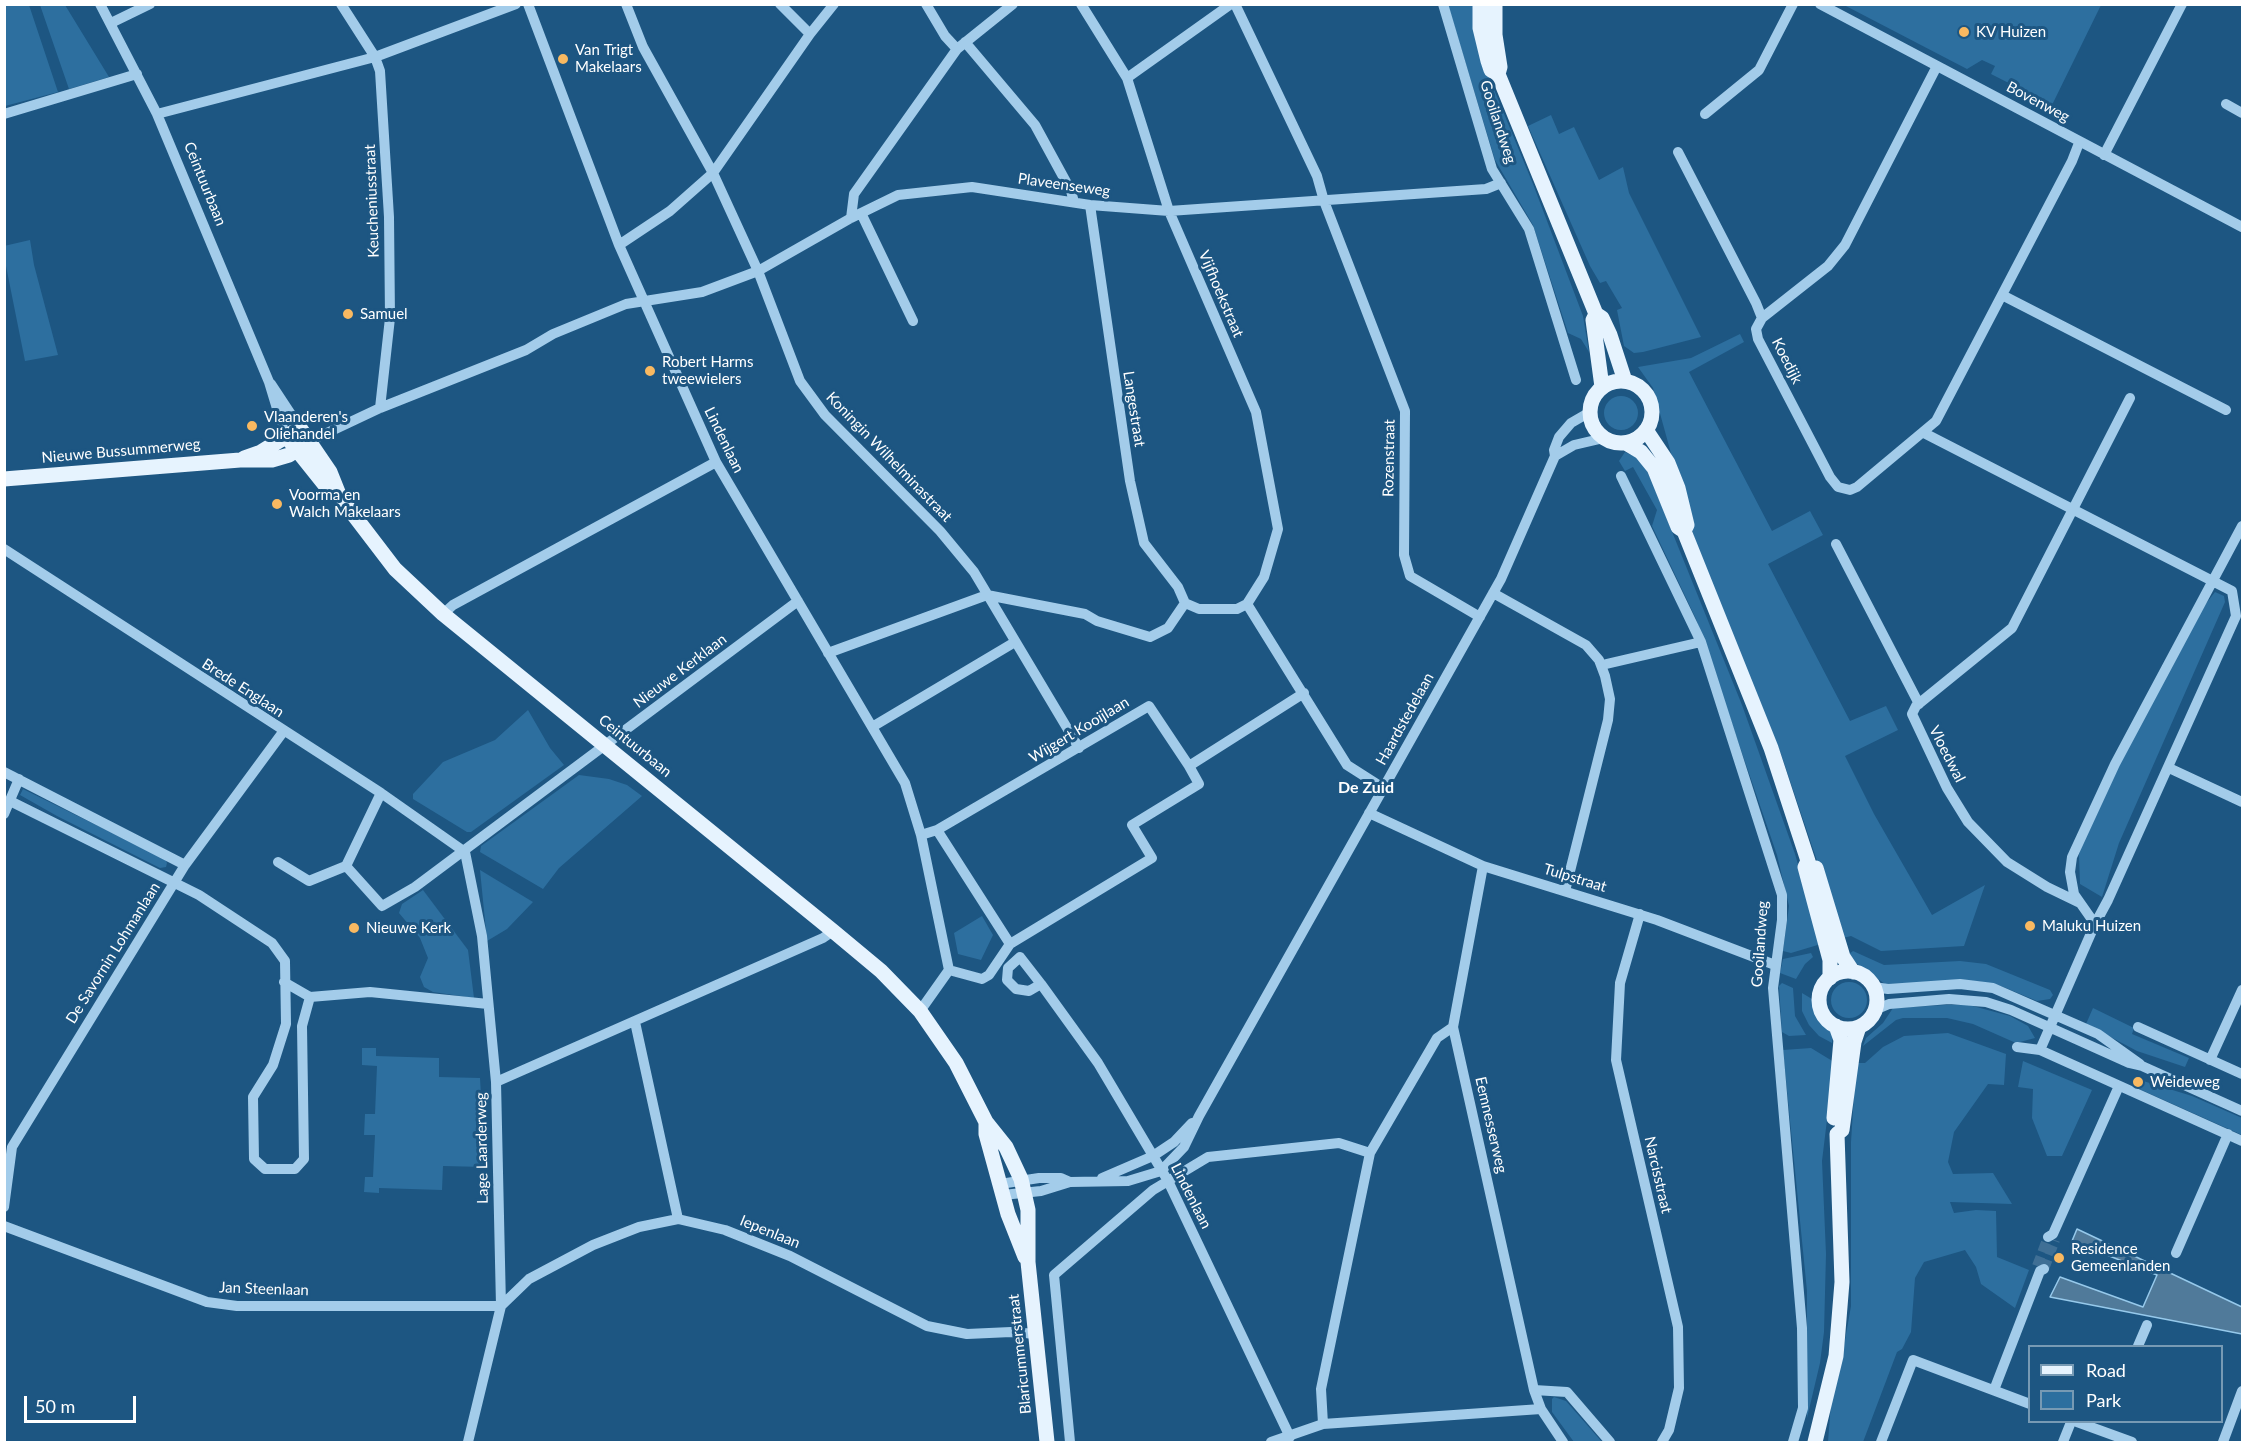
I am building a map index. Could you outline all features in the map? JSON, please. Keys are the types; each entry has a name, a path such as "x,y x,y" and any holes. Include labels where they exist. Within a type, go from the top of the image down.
{"main road":[{"name":"Gooilandweg","path":"1480,4 1483,48 1491,70 1498,74 1596,314 1602,318 1610,335 1624,381"},
{"name":"Gooilandweg","path":"1495,4 1495,34 1500,67 1498,74"},
{"name":"Gooilandweg","path":"1596,314 1593,320 1602,387"},
{"path":"1626,443 1637,438 1646,430 1652,416 1650,402 1642,389 1624,381 1613,382 1602,387 1594,396 1590,412 1593,427 1604,438 1626,443 1651,462 1678,527 1684,531 1771,748 1808,861 1805,867 1830,960 1830,978"},
{"name":"Nieuwe Bussummerweg","path":"240,460 261,452 285,435 300,428"},
{"name":"Ceintuurbaan","path":"300,428 330,472 339,497 395,569 443,614 881,971 920,1011"},
{"path":"1646,430 1668,463 1678,488 1687,525 1684,531"},
{"name":"Ceintuurbaan","path":"285,435 295,451 328,490 339,497"},
{"name":"Nieuwe Bussummerweg","path":"4,479 240,460 272,460 295,451 310,441"},
{"path":"1808,861 1814,864 1843,957 1853,972 1867,979 1874,987 1877,999 1870,1019 1859,1027 1848,1029 1836,1026"},
{"path":"1815,1443 1836,1356 1841,1293 1837,1134 1833,1130 1841,1040 1836,1026 1823,1014 1820,1003 1821,991 1830,978 1841,973 1853,972"},
{"name":"Blaricummerstraat","path":"920,1011 956,1063 986,1122 1006,1147 1023,1186 1028,1210 1028,1262 1047,1443"},
{"path":"1837,1134 1842,1130 1854,1042 1859,1027"},
{"name":"Blaricummerstraat","path":"986,1122 986,1134 1008,1214 1028,1262"}],"street":[{"name":"Ceintuurbaan","path":"100,4 157,114 269,382 285,435"},
{"path":"111,23 150,4"},
{"name":"Keucheniusstraat","path":"341,4 375,57 380,71 389,217 390,318 380,408"},
{"path":"157,114 375,57 516,4"},
{"name":"Lindenlaan","path":"528,4 619,245 716,462 905,783 921,835 949,970"},
{"name":"Koningin Wilhelminastraat","path":"626,4 643,47 713,173 758,271 800,381 825,415 940,531 974,572 1079,748"},
{"path":"780,4 810,34"},
{"path":"619,245 670,211 713,173 810,34 834,4"},
{"path":"926,4 945,36 961,46 1035,125 1071,191 1074,202"},
{"path":"913,321 856,215 854,194 961,46 1013,4"},
{"name":"Vijfhoekstraat","path":"1081,4 1126,78 1170,211 1256,412 1278,529 1264,577 1247,603"},
{"path":"1126,78 1233,4"},
{"name":"Rozenstraat","path":"1233,4 1317,176 1324,201 1404,411 1404,555 1410,576 1480,617"},
{"name":"Gooilandweg","path":"1443,4 1492,169 1529,229 1576,380"},
{"path":"1706,114 1759,70 1793,4"},
{"name":"Bovenweg","path":"1820,4 2079,143 2242,226"},
{"path":"2104,155 2182,4"},
{"path":"1762,318 1828,266 1845,245 1937,66"},
{"path":"4,114 137,74"},
{"path":"2226,104 2242,113"},
{"path":"2040,1050 2236,616 2232,591 1924,433 1936,421 1948,402 2072,161 2079,143"},
{"name":"Koedijk","path":"1678,152 1762,318 1756,329 1758,339 1830,477 1838,487 1850,490 1857,487 1924,433"},
{"name":"Plaveenseweg","path":"310,441 380,408 526,350 553,334 616,308 702,292 758,271 856,215 898,195 972,187 1090,205 1170,211 1486,189 1502,183"},
{"name":"Langestraat","path":"1090,205 1130,481 1144,543 1178,587 1185,603"},
{"path":"2002,295 2226,410"},
{"name":"Ceintuurbaan","path":"269,382 300,428"},
{"path":"1918,704 2012,628 2130,398"},
{"name":"Haardstedelaan","path":"1002,1189 1060,1178 1070,1182 1128,1181 1161,1171 1184,1147 1199,1116 1493,593 1555,456 1554,450 1563,432 1590,412"},
{"path":"1555,456 1574,445 1604,438"},
{"path":"443,614 453,605 716,462"},
{"name":"Gooilandweg","path":"1621,476 1701,642 1782,896 1782,920 1773,988 1802,1328 1803,1408 1793,1443"},
{"path":"2095,924 2078,902 2071,880 2072,857 2115,764 2242,525"},
{"name":"Vloedwal","path":"1836,544 1918,704 1912,711 1915,724 1968,822 2007,862 2047,887 2078,902"},
{"name":"Brede Englaan","path":"4,549 381,794 465,852"},
{"path":"1493,593 1586,645 1602,665 1609,692 1610,714 1565,891"},
{"path":"828,653 987,595 1085,614 1097,621 1150,638 1168,628 1185,603 1199,609 1237,609 1247,603 1347,765 1383,788"},
{"name":"Nieuwe Kerklaan","path":"346,866 382,906 465,852 798,601"},
{"path":"1003,621 1011,606 1018,601"},
{"path":"872,727 1015,642"},
{"path":"1602,665 1701,642"},
{"path":"920,1011 949,970 981,979 989,975 1010,944 1152,858 1132,825 1199,784 1189,766 1304,693"},
{"name":"Wijgert Kooijlaan","path":"937,830 1149,706 1189,766"},
{"name":"De Savornin Lohmanlaan","path":"4,1207 8,1146 185,865 283,732"},
{"path":"2169,768 2242,802"},
{"path":"4,772 185,865"},
{"path":"4,814 19,779"},
{"path":"278,862 309,881 346,866 381,794"},
{"path":"10,801 174,882 272,943 285,961 286,1024 273,1065 253,1096 254,1159 265,1169 295,1169 304,1159 302,1026 310,997"},
{"name":"Tulpstraat","path":"1369,813 1483,866 1640,914 1775,965"},
{"path":"921,835 937,830 1010,944"},
{"name":"Lage Laarderweg","path":"465,852 482,936 496,1082 501,1306 468,1443"},
{"name":"Eemnesserweg","path":"1483,866 1453,1027 1534,1390 1540,1409 1563,1443"},
{"name":"Narcisstraat","path":"1640,914 1620,983 1616,1060 1678,1327 1679,1388 1669,1430 1662,1443"},
{"path":"496,1082 823,938 833,931"},
{"path":"284,982 310,997 370,992 488,1004"},
{"name":"Lindenlaan","path":"1041,984 1098,1063 1168,1181 1290,1437"},
{"path":"1874,987 1888,989 1960,984 2002,991 2098,1034 2142,1066"},
{"path":"2210,1060 2242,990"},
{"path":"1875,1010 1889,1004 1973,1000 2000,1006 2242,1110"},
{"path":"635,1022 678,1219"},
{"path":"286,1024 302,1026"},
{"path":"1323,1424 1321,1389 1370,1153 1437,1038 1453,1027"},
{"path":"2138,1027 2242,1074"},
{"path":"2018,1047 2040,1050 2242,1141"},
{"path":"2052,1237 2120,1086"},
{"name":"Haardstedelaan","path":"1094,1181 1126,1170 1153,1156 1174,1142 1199,1116"},
{"path":"2176,1253 2228,1134"},
{"path":"1070,1443 1054,1275 1168,1181 1208,1157 1339,1143 1370,1153"},
{"name":"Iepenlaan","path":"501,1306 529,1279 593,1245 639,1227 678,1219 725,1230 790,1256 927,1326 967,1334 1011,1332 1036,1334"},
{"name":"Jan Steenlaan","path":"4,1226 207,1302 237,1306 501,1306"},
{"path":"1994,1390 2041,1268"},
{"path":"2139,1345 2147,1325"},
{"path":"1881,1443 1913,1360 2028,1403"},
{"path":"1534,1390 1567,1392 1610,1443"},
{"path":"2223,1443 2242,1391"},
{"path":"1271,1443 1290,1437 1303,1437 1323,1424 1540,1409"},
{"path":"2063,1443 2071,1423"},
{"path":"2083,1423 2107,1427 2132,1443"}],"green space":[{"path":"5,4 29,5 58,92 5,106"},
{"path":"40,5 65,5 109,77 69,89"},
{"path":"1448,5 1477,5 1488,75 1533,184 1583,316 1589,352 1581,339 1568,333 1533,225 1495,160"},
{"path":"1844,5 2101,5 2052,105 1991,74 1995,66 1982,60 1967,69"},
{"path":"1551,115 1559,134 1574,127 1599,180 1623,167 1629,193 1701,337 1643,352 1634,353 1624,346 1617,310 1622,308 1606,281 1600,283 1590,266 1528,126"},
{"path":"30,240 34,265 58,355 25,361 4,246"},
{"path":"1740,334 1744,342 1689,372 1772,531 1810,511 1823,535 1768,564 1850,721 1886,706 1898,730 1845,756 1874,814 1932,915 1985,885 1964,946 1881,951 1851,936 1843,938 1781,754 1696,544 1653,388 1638,367 1691,358"},
{"path":"1621,396 1633,401 1638,413 1633,425 1621,430 1609,425 1604,413 1609,401"},
{"path":"1625,452 1642,460 1742,705 1795,854 1821,944 1791,953 1783,951 1789,906 1777,855 1696,619 1652,526 1657,510 1633,467 1625,471 1619,461"},
{"path":"2215,592 2224,596 2225,602 2119,843 2102,897 2080,884 2079,855 2083,839 2123,757 2204,606"},
{"path":"528,710 550,748 564,765 471,832 467,832 413,799 413,794 443,762 495,740"},
{"path":"579,775 609,779 627,785 642,796 559,868 543,889 480,852 481,846"},
{"path":"23,789 165,859 166,867 160,868 57,816 20,795"},
{"path":"480,870 533,902 507,929 487,941"},
{"path":"423,890 468,950 474,998 433,992 424,987 420,977 428,958 420,938 399,913 402,904"},
{"path":"982,916 993,935 981,960 958,954 954,933"},
{"path":"1853,951 1884,965 1960,961 1986,964 2050,990 2053,995 2050,999 2037,1001 2001,986 1977,981 1885,984 1857,964 1849,954"},
{"path":"1811,953 1813,957 1805,964 1796,979 1780,973 1783,959"},
{"path":"1849,982 1862,987 1867,1000 1862,1013 1849,1018 1836,1013 1831,1000 1836,987"},
{"path":"1782,983 1793,988 1795,1016 1806,1035 1789,1036 1782,1032 1779,986"},
{"path":"1802,993 1812,999 1818,1019 1833,1033 1832,1043 1819,1036 1809,1025 1802,1011"},
{"path":"1969,1005 2010,1016 2028,1026 2035,1038 2016,1043 1973,1024 1947,1018 1903,1018 1896,1020 1863,1046 1866,1038 1883,1023 1893,1008"},
{"path":"2093,1008 2134,1028 2132,1034 2189,1058 2185,1067 2137,1051 2086,1024"},
{"path":"1948,1033 2006,1054 2004,1085 1988,1084 1954,1132 1948,1162 1953,1174 1993,1173 2012,1204 1950,1202 1954,1213 1976,1210 1996,1211 1997,1257 2029,1270 2015,1308 1981,1284 1976,1267 1965,1250 1924,1262 1915,1278 1911,1332 1902,1349 1897,1352 1863,1442 1828,1442 1831,1403 1839,1374 1851,1306 1851,1142 1856,1063 1865,1063 1883,1047 1904,1036"},
{"path":"362,1048 376,1048 376,1056 439,1058 439,1077 480,1078 485,1167 443,1166 442,1190 379,1188 379,1193 364,1192 365,1177 373,1177 375,1135 364,1135 365,1114 375,1114 377,1066 362,1065"},
{"path":"1811,1048 1834,1062 1822,1161 1826,1254 1824,1332 1820,1363 1807,1418 1807,1291 1783,1050"},
{"path":"2023,1061 2092,1090 2062,1156 2047,1156 2032,1118 2033,1089 2018,1087"},
{"path":"2140,1080 2192,1096 2242,1118 2242,1135 2137,1088"},
{"path":"1554,1397 1566,1401 1602,1442 1574,1442 1552,1412"}],"shaded area":[{"path":"2077,1229 2242,1307 2242,1334 2050,1297 2060,1277 2143,1307 2157,1275 2072,1241"}],"tunnel":[{"path":"2037,1266 2048,1237"},
{"path":"2044,1269 2055,1240"}],"place":[{"name":"KV Huizen","path":"1964,32"},
{"name":"Van Trigt Makelaars","path":"563,59"},
{"name":"Samuel","path":"348,314"},
{"name":"Robert Harms tweewielers","path":"650,371"},
{"name":"Vlaanderen's Oliehandel","path":"252,426"},
{"name":"Voorma en Walch Makelaars","path":"277,504"},
{"name":"Maluku Huizen","path":"2030,926"},
{"name":"Nieuwe Kerk","path":"354,928"},
{"name":"Weideweg","path":"2138,1082"},
{"name":"Residence Gemeenlanden","path":"2059,1258"}],"district":[{"name":"De Zuid","path":"1366,788"}]}
